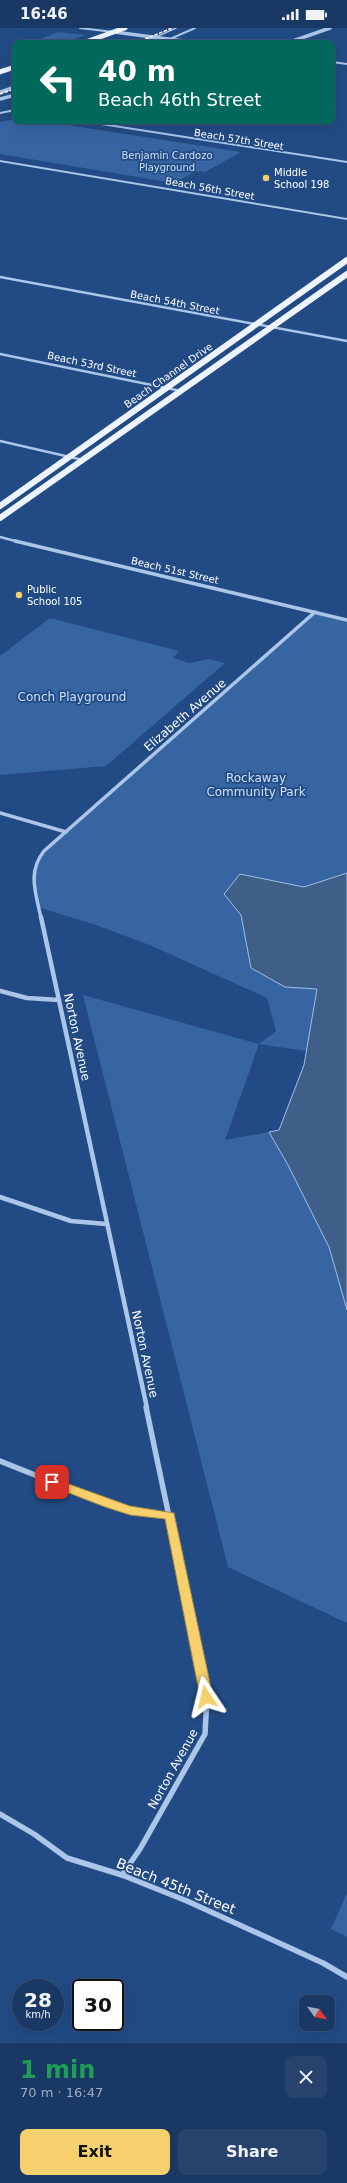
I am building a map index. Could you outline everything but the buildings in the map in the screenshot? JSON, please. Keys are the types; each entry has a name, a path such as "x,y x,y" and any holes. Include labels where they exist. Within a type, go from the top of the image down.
{"main road":[{"path":"91,40 125,28"},
{"path":"0,72 12,68"},
{"name":"Beach Channel Drive","path":"0,506 347,260"},
{"name":"Beach Channel Drive","path":"0,518 347,274"}],"street":[{"path":"80,28 177,40"},
{"path":"148,40 176,28"},
{"path":"170,39 195,28"},
{"path":"296,40 330,28"},
{"path":"335,62 347,64"},
{"path":"0,92 12,88"},
{"path":"0,100 12,96"},
{"path":"0,113 12,111"},
{"name":"Beach 57th Street","path":"101,124 347,162"},
{"name":"Beach 56th Street","path":"0,161 347,219"},
{"name":"Beach 54th Street","path":"0,277 347,341"},
{"name":"Beach 53rd Street","path":"0,354 181,390"},
{"path":"0,441 83,460"},
{"name":"Beach 51st Street","path":"0,537 347,620"},
{"name":"Elizabeth Avenue","path":"66,832 315,612"},
{"path":"0,813 66,832"},
{"name":"Norton Avenue","path":"66,832 38,858 32,876 170,1516 204,1684 207,1724 199,1745 122,1875"},
{"path":"0,991 33,999 59,1000"},
{"path":"0,1197 71,1220 106,1224"},
{"path":"0,1461 105,1503 130,1511 170,1516"},
{"name":"Beach 45th Street","path":"0,1814 34,1834 66,1858 122,1875 187,1901 323,1963 347,1977"}],"green space":[{"path":"58,32 86,35 72,40 38,40"},
{"name":"Benjamin Cardozo Playground","path":"12,120 12,124 61,124 241,152 205,172 196,171 174,183 0,154 0,122"},
{"name":"Rockaway Community Park","path":"315,612 347,620 347,873 304,887 240,874 224,894 241,915 251,968 285,987 317,989 306,1051 259,1044 276,1031 267,998 152,946 96,925 38,907 32,877 38,858"},
{"name":"Conch Playground","path":"50,618 179,651 173,658 189,663 209,659 225,663 106,766 0,775 0,656"},
{"path":"83,995 259,1044 225,1140 269,1132 288,1165 329,1247 347,1310 347,1623 228,1567"},
{"path":"347,1893 347,1937 331,1929"}],"shaded area":[{"path":"347,873 347,1310 329,1247 288,1165 269,1132 279,1130 304,1065 317,989 285,987 251,968 241,915 224,894 240,874 304,887"}],"railway":[{"path":"143,40 172,28"},
{"path":"0,94 12,90"}],"place":[{"name":"Middle School 198","path":"266,178"},
{"name":"Public School 105","path":"19,595"}],"route":[{"path":"52,1482 105,1503 130,1511 170,1516 206,1697"}]}
